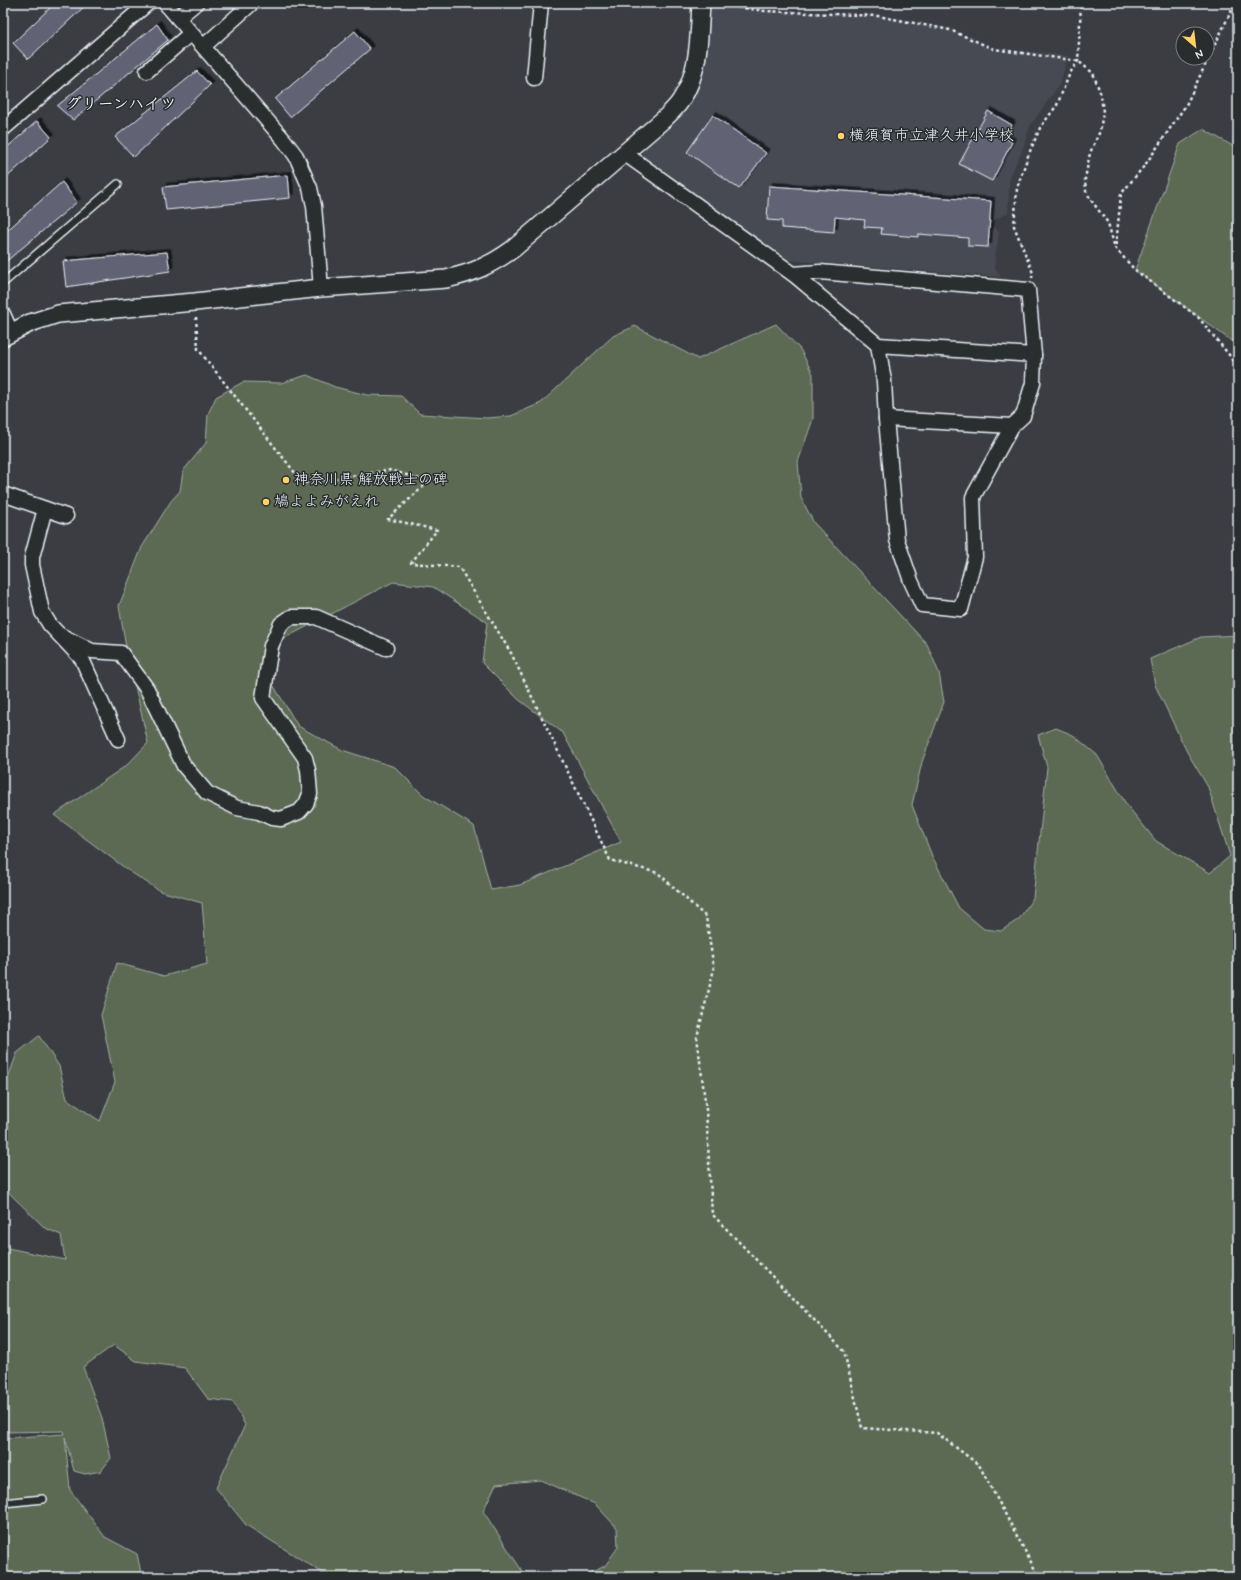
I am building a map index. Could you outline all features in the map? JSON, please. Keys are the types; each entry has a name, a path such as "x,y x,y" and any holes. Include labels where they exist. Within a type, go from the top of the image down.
{"street":[{"path":"3,129 148,3"},
{"path":"165,3 204,46 296,156 305,174 314,206 321,288"},
{"path":"178,18 196,3"},
{"path":"204,46 252,3"},
{"path":"534,78 541,3"},
{"path":"3,314 7,334 30,323 58,314 195,302 321,288 446,279 481,269 499,260 514,249 664,119 681,101 691,82 697,59 707,4"},
{"path":"147,71 191,32"},
{"path":"624,153 793,274 878,345 1034,355"},
{"path":"793,274 820,272 1028,290 1034,355 1033,384 1022,416 1012,426 973,497 975,557 961,609 922,605 911,581 897,540 884,381 878,345"},
{"path":"886,419 1012,426"},
{"path":"3,494 66,516"},
{"path":"45,509 32,558 32,565 42,612 50,625 82,659 90,673 118,739"},
{"path":"60,635 92,650 122,653 147,688 184,766 207,793 237,808 259,812 272,818 281,819 299,812 306,804 310,794 308,770 305,758 263,698 270,646 281,624 291,617 316,617 386,648"}],"lane":[{"path":"3,283 118,184"},
{"path":"3,1503 43,1499"}],"path":[{"path":"1028,290 1033,273 1014,226 1017,188 1040,128 1057,105 1070,73 1078,62 1081,3"},
{"path":"1115,248 1121,194 1145,165 1186,105 1235,3"},
{"path":"707,4 765,11 878,16 950,30 994,49 1078,62 1093,73 1101,95 1103,112 1100,131 1090,153 1085,179 1086,191 1108,223 1115,248 1135,270 1198,317 1230,356 1238,371"},
{"path":"195,302 198,349 303,483 391,470 428,482 388,519 437,530 411,563 459,567 511,653 610,860 658,872 706,917 714,969 697,1037 706,1109 712,1214 844,1351 862,1428 937,1433 979,1465 1038,1577"}],"shaded area":[{"name":"横須賀市立津久井小学校","path":"711,3 731,8 887,16 949,28 989,47 1068,56 1060,84 1030,126 1022,151 1010,176 1008,213 992,221 999,233 994,266 1001,277 785,260 642,158 643,146 679,117 703,78"}],"green space":[{"path":"1203,129 1238,149 1238,201 1236,206 1238,208 1238,344 1230,340 1135,270 1180,144"},
{"path":"776,324 800,349 813,374 813,419 798,462 801,498 814,523 927,644 939,673 944,702 922,762 912,805 932,856 959,908 984,929 1001,931 1019,919 1033,898 1047,767 1038,735 1056,728 1073,735 1097,755 1126,804 1156,841 1210,873 1230,856 1208,787 1187,752 1155,685 1150,659 1201,637 1238,635 1238,1577 581,1577 605,1566 618,1547 617,1528 595,1504 541,1480 496,1484 483,1511 526,1577 325,1577 321,1572 246,1525 216,1488 245,1425 233,1402 208,1399 185,1368 136,1361 114,1345 83,1367 102,1418 111,1458 101,1471 85,1474 74,1471 65,1437 70,1490 105,1537 137,1554 141,1573 140,1577 3,1577 3,1438 65,1434 64,1431 3,1432 3,1247 65,1260 61,1235 45,1228 3,1187 3,1135 8,1125 5,1086 17,1053 39,1036 59,1066 67,1099 100,1121 115,1082 101,1015 117,963 164,976 207,964 202,903 160,891 129,871 54,815 127,765 148,743 125,642 119,606 142,547 171,501 180,491 183,471 206,443 208,414 216,397 243,382 281,383 307,375 335,387 367,395 401,396 420,414 487,418 511,416 541,403 613,336 635,326 698,359","holes":["393,582 433,587 487,622 482,663 518,699 563,733 621,842 520,885 491,890 474,826 423,795 395,767 342,750 298,726 272,683 281,640"]}],"building":[{"path":"55,3 88,3 28,59 13,43"},
{"path":"157,24 168,40 73,120 57,106"},
{"path":"355,31 370,49 290,117 275,99"},
{"path":"197,71 210,85 134,157 115,137"},
{"path":"988,111 1012,125 1005,138 1012,142 992,181 959,164"},
{"path":"713,115 766,153 739,189 687,152"},
{"path":"37,121 51,137 3,181 3,151"},
{"path":"288,175 290,198 166,210 163,187"},
{"path":"62,182 77,202 3,264 3,234"},
{"path":"769,186 991,201 988,247 968,246 968,238 918,234 918,237 881,234 882,228 864,227 865,220 835,217 834,232 782,228 782,221 767,220"},
{"path":"167,252 170,271 66,287 63,261"}],"place":[{"name":"横須賀市立津久井小学校","path":"841,136"},
{"name":"神奈川県 解放戦士の碑","path":"286,480"},
{"name":"鳩よよみがえれ","path":"266,502"}],"district":[{"name":"グリーンハイツ","path":"121,104"}]}
